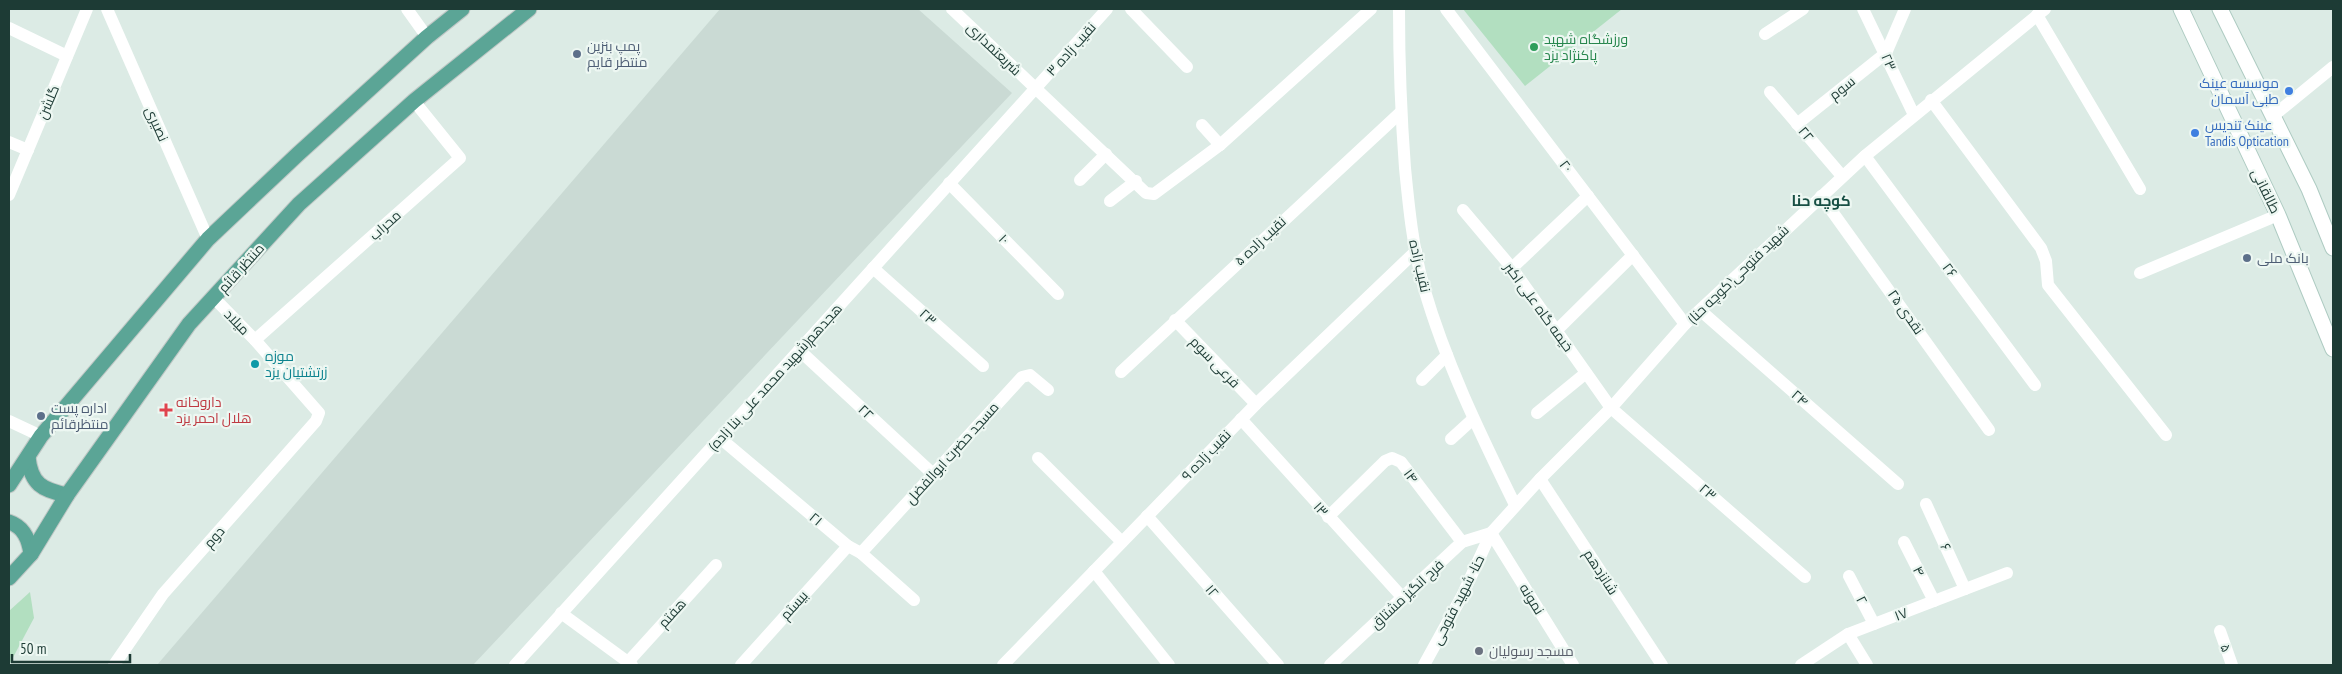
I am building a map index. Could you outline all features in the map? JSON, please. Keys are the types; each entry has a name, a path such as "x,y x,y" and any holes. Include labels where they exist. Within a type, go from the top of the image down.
{"main road":[{"path":"9,485 41,436 208,239 427,37 462,9"},
{"name":"منتظر قائم","path":"9,578 31,554 67,495 189,324 299,204 414,101 529,9"},
{"name":"طالقانی","path":"2181,9 2278,215 2333,349"},
{"path":"2220,9 2330,229 2333,248"},
{"path":"28,458 29,471 36,482 50,491 67,495"},
{"path":"9,522 24,532 29,542 31,554"}],"street":[{"name":"گلشن","path":"9,195 87,9"},
{"name":"نصیری","path":"107,9 208,239"},
{"path":"407,9 427,37"},
{"name":"شریعتمداری","path":"952,9 1136,181 1146,193 1154,194 1220,144 1372,9"},
{"name":"نقیب زاده ۳","path":"1035,88 1107,9"},
{"path":"1132,9 1187,67"},
{"name":"نقیب زاده","path":"1399,9 1401,112 1410,218 1424,288 1447,355 1473,419 1515,505"},
{"name":"۲۰","path":"1446,9 1685,324"},
{"path":"1764,34 1803,9"},
{"name":"۲۳","path":"1863,9 1886,53 1899,87 1914,115"},
{"path":"1886,53 1905,9"},
{"path":"2041,12 2140,189"},
{"name":"(کوچه حنا)شهید فتوحی","path":"1515,505 1611,408 1685,324 1701,311 1842,176 1931,100 2041,12"},
{"path":"9,28 67,56"},
{"name":"سوم","path":"1798,124 1886,53"},
{"path":"2273,116 2333,66"},
{"name":"هجدهم(شهید محمد علی بنا زاده)","path":"515,665 1035,88"},
{"name":"۲۲","path":"1770,92 1842,176"},
{"path":"1931,100 2041,248 2046,261 2048,286 2166,436"},
{"name":"محراب","path":"255,340 460,158 414,101"},
{"name":"نقیب زاده ۵","path":"1121,372 1401,112"},
{"path":"1202,125 1220,144"},
{"path":"9,142 28,150"},
{"path":"1080,180 1106,154"},
{"name":"۲۶","path":"1865,156 2035,385"},
{"path":"1110,201 1136,181"},
{"name":"۱۰","path":"949,184 1058,294"},
{"path":"1512,268 1588,196"},
{"name":"۲۵ نقدی","path":"1821,196 1988,430"},
{"name":"خیمه گاه علی اکبر","path":"1464,210 1512,268 1611,408"},
{"path":"2140,273 2278,215"},
{"name":"نقیب زاده ۹","path":"1003,665 1240,419 1416,251"},
{"path":"1556,331 1633,255"},
{"name":"۲۳","path":"873,268 983,366"},
{"name":"میلاد","path":"214,298 255,340 319,413"},
{"name":"۲۴","path":"1701,311 1898,484"},
{"name":"فرعی سوم","path":"1175,320 1256,404"},
{"name":"۲۲","path":"799,350 933,474"},
{"path":"1422,380 1447,355"},
{"path":"1537,413 1586,373"},
{"name":"مسجد حضرت ابوالفضل","path":"861,553 1025,374 1030,375 1048,390"},
{"name":"۲۳","path":"1611,408 1805,577"},
{"name":"دوم","path":"114,665 163,594 316,421 319,413"},
{"name":"۱۳","path":"1240,419 1402,598"},
{"path":"1451,439 1473,419"},
{"path":"9,422 41,436"},
{"name":"۲۱","path":"720,438 848,546 861,553 914,600"},
{"path":"1038,458 1122,542"},
{"name":"۱۴","path":"1328,517 1385,461 1392,458 1401,462 1462,542"},
{"name":"شانزدهم","path":"1540,479 1662,665"},
{"name":"۶","path":"1926,504 1965,589"},
{"name":"حنا- شهید فتوحی","path":"1424,665 1462,596 1491,533 1515,505"},
{"name":"۱۲","path":"1147,516 1278,665"},
{"name":"فرح انگیز مشتاق","path":"1330,665 1462,542 1491,533"},
{"name":"نمونه","path":"1491,533 1573,665"},
{"name":"۴","path":"1904,542 1934,601"},
{"name":"بیستم","path":"741,665 848,546"},
{"name":"هفتم","path":"630,664 716,564"},
{"path":"1094,571 1169,665"},
{"name":"۱۷","path":"1801,665 1848,634 2007,574"},
{"name":"۲","path":"1849,576 1874,624"},
{"path":"561,613 630,664"},
{"name":"۵","path":"2220,631 2232,665"},
{"path":"1848,634 1868,665"}],"shaded area":[{"path":"720,9 918,9 1012,93 473,665 157,665"}],"green space":[{"name":"ورزشگاه شهید پاکنژاد یزد","path":"1463,9 1622,9 1525,86"},
{"path":"30,592 34,618 9,665 9,611"}],"place":[{"name":"ورزشگاه شهید پاکنژاد یزد","path":"1534,47"},
{"name":"پمپ بنزین منتظر قایم","path":"577,54"},
{"name":"موسسه عینک طبی آسمان","path":"2289,91"},
{"name":"عینک تندیس Tandis Optication","path":"2195,133"},
{"name":"بانک ملی","path":"2247,258"},
{"name":"موزه زرتشتیان یزد","path":"255,364"},
{"name":"داروخانه هلال احمر یزد","path":"166,410"},
{"name":"اداره پست منتظرقائم","path":"41,416"},
{"name":"مسجد رسولیان","path":"1479,651"}],"district":[{"name":"کوچه حنا","path":"1821,201"}]}
